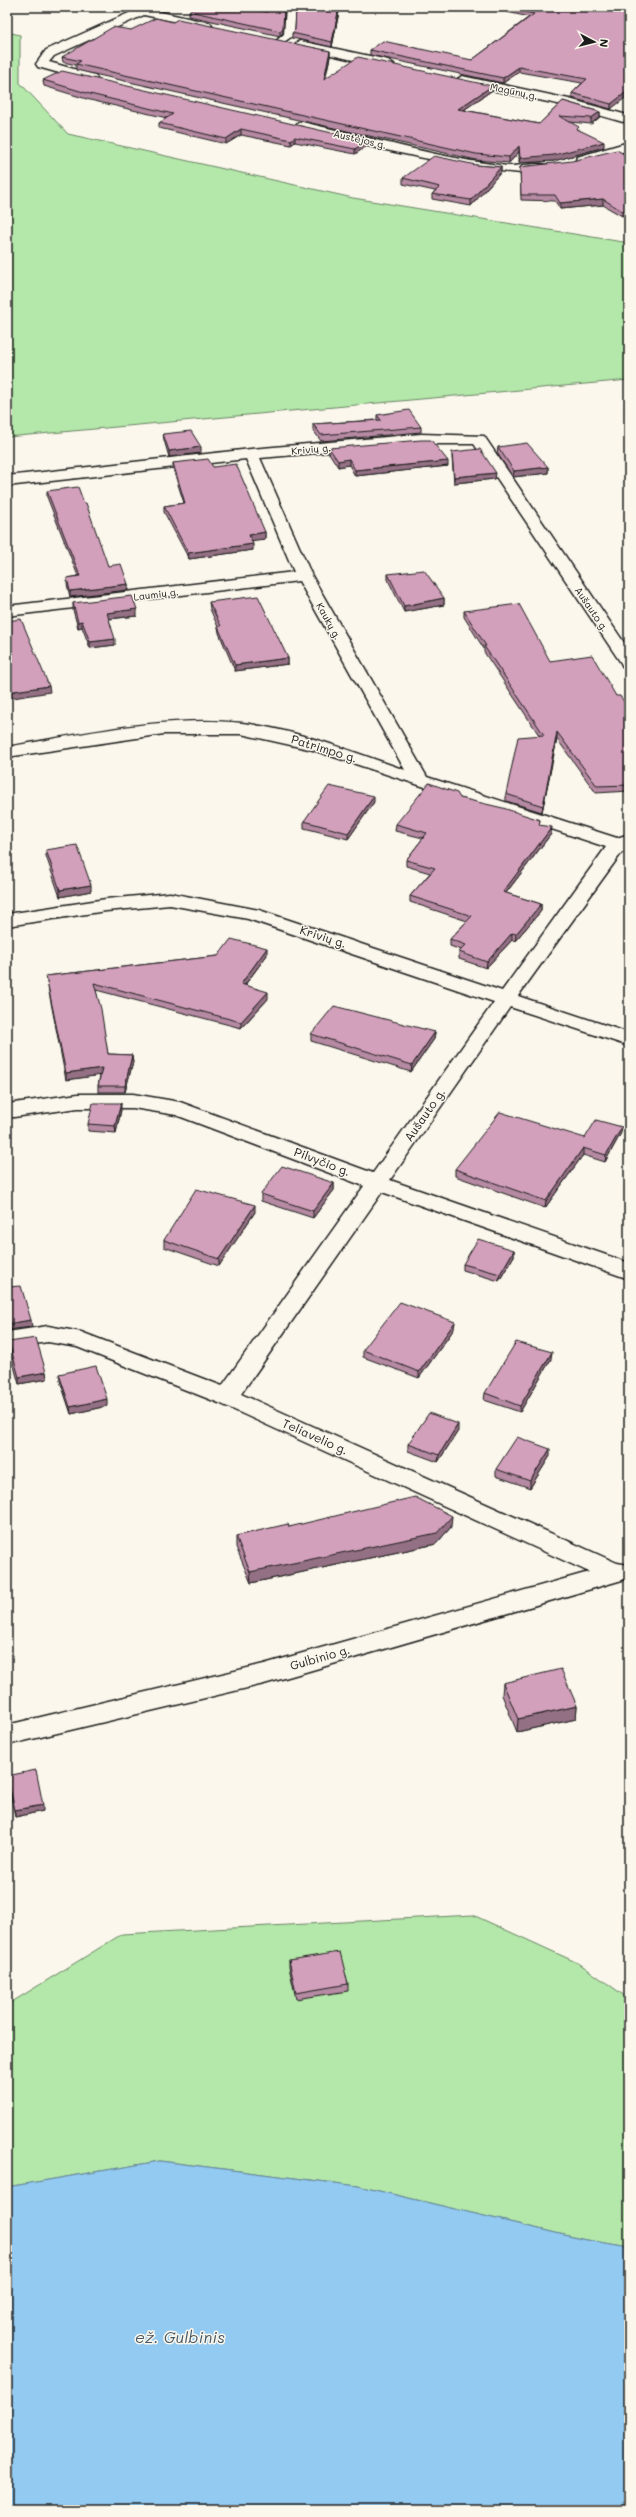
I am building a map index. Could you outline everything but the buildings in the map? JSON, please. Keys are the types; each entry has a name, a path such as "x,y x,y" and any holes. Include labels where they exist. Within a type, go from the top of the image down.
{"street":[{"path":"123,7 220,28"},
{"path":"104,81 42,64 50,53 143,11"},
{"path":"266,38 398,66"},
{"name":"Magūnų g.","path":"452,78 569,103 626,131"},
{"name":"Austėjos g.","path":"290,123 476,165 510,170 539,169 564,165 626,131"},
{"name":"Krivių g.","path":"7,481 251,454 422,439 479,439 555,554"},
{"name":"Kaukų g.","path":"251,454 304,576 420,781"},
{"name":"Aušauto g.","path":"555,554 629,663"},
{"name":"Laumių g.","path":"7,611 304,576"},
{"name":"Patrimpo g.","path":"7,752 173,728 215,726 244,729 312,743 420,781 626,844"},
{"name":"Aušauto g.","path":"227,1397 506,999 626,844"},
{"name":"Krivių g.","path":"7,920 106,905 170,899 252,914 629,1040"},
{"name":"Pilvyčio g.","path":"7,1112 78,1101 132,1101 180,1109 378,1183 629,1271"},
{"name":"Teliavelio g.","path":"7,1340 48,1334 81,1340 227,1397 622,1571"},
{"name":"Gulbinio g.","path":"7,1735 264,1674 622,1571"}],"lane":[{"path":"281,41 289,35 292,7"}],"green space":[{"path":"7,32 20,35 20,83 68,134 353,198 629,243 629,380 7,437"},
{"path":"473,1915 580,1964 629,1999 629,2247 581,2239 358,2186 160,2161 7,2187 7,2005 122,1934"}],"water":[{"name":"ež. Gulbinis","path":"160,2161 358,2186 581,2239 629,2247 629,2510 7,2510 7,2187"}]}
